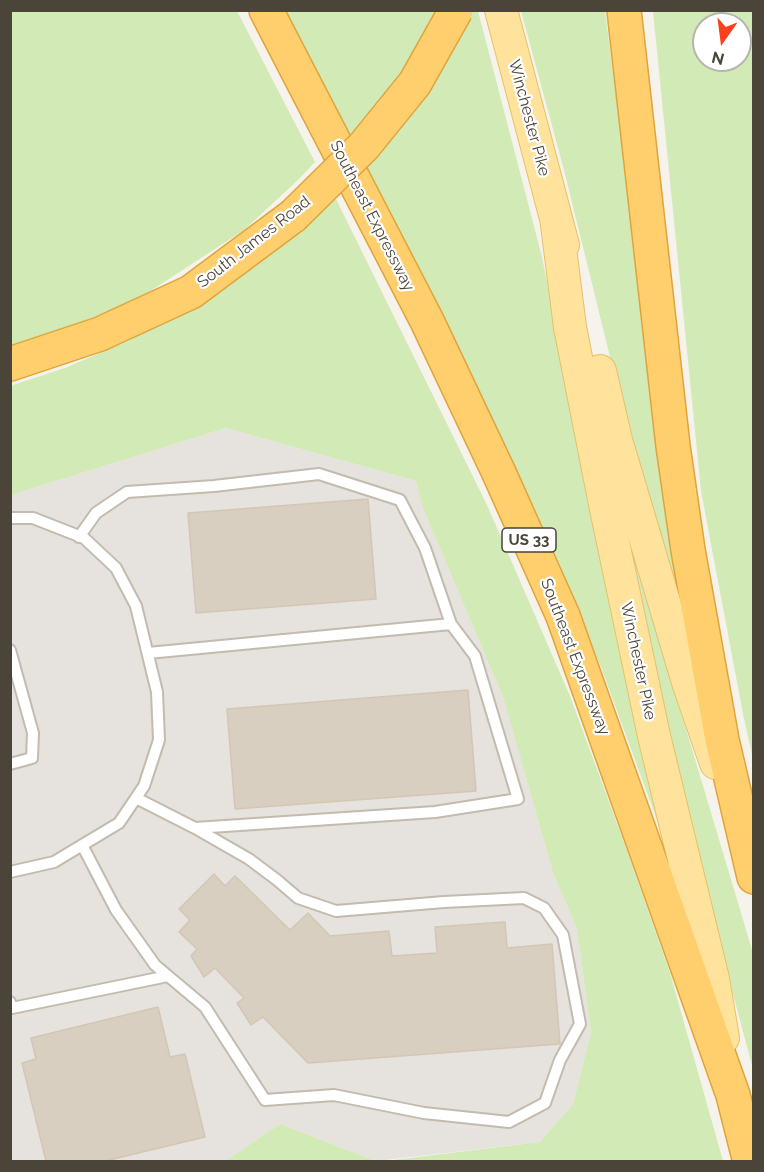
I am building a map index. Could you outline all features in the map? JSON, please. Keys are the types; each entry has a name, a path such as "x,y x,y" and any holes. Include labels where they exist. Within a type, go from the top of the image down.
{"highway":[{"name":"Southeast Expressway","path":"266,10 427,321 563,616 733,1095"},
{"name":"South James Road","path":"10,364 100,334 191,292 293,216 364,146 415,83 456,10"},
{"path":"624,10 673,446 688,550 722,740 751,868"},
{"name":"US 33","path":"733,1095 750,1161"}],"main road":[{"name":"Winchester Pike","path":"501,10 557,225 588,322 616,440 688,682 751,868"},
{"name":"Winchester Pike","path":"557,225 570,327 606,509 654,736 713,979 733,1095"}],"lane":[{"path":"79,537 96,513 127,492 214,486 319,474 400,500 425,548 451,624 475,656 518,798 435,812 195,828"},
{"path":"10,518 33,518 84,538 116,568 136,606 148,653 157,692 159,740 144,786 119,823 54,862 10,872"},
{"path":"148,653 451,624"},
{"path":"10,650 33,733 32,758 10,764"},
{"path":"82,845 116,910 155,965 205,1007 265,1100 334,1095 424,1113 509,1122 545,1103 560,1060 580,1024 564,935 544,908 524,898 336,911 298,898 249,859 136,798"},
{"path":"10,1002 12,1008 168,976"}],"shaded area":[{"path":"226,428 416,481 422,506 503,697 553,873 577,929 591,1032 573,1104 540,1142 376,1161 280,1124 225,1161 11,1162 11,495"}],"green space":[{"path":"11,11 237,11 315,162 244,230 141,297 11,352"},
{"path":"286,11 478,11 542,257 612,610 664,817 657,820 601,667 523,491 455,346"},
{"path":"521,11 605,11 680,593 675,594 629,434 564,170"},
{"path":"653,11 753,11 753,759 701,491"},
{"path":"335,197 487,505 570,696 670,973 723,1161 385,1161 540,1142 573,1104 591,1032 577,929 553,873 503,697 422,506 416,481 226,428 11,495 10,386 65,368 126,342 206,301 276,249 320,213"},
{"path":"630,542 753,953 753,1069 672,766"},
{"path":"280,1124 376,1161 225,1161"}],"building":[{"path":"368,499 376,599 196,613 188,513"},
{"path":"468,690 476,791 235,809 227,709"},
{"path":"214,874 225,886 235,876 290,930 308,913 330,936 389,931 392,956 437,953 435,927 505,922 507,948 552,944 560,1044 308,1063 263,1017 251,1025 237,1003 244,998 215,968 204,977 191,956 197,949 179,932 190,920 179,909"},
{"path":"158,1007 170,1057 185,1054 205,1137 105,1161 46,1161 22,1063 36,1059 31,1038"}]}
